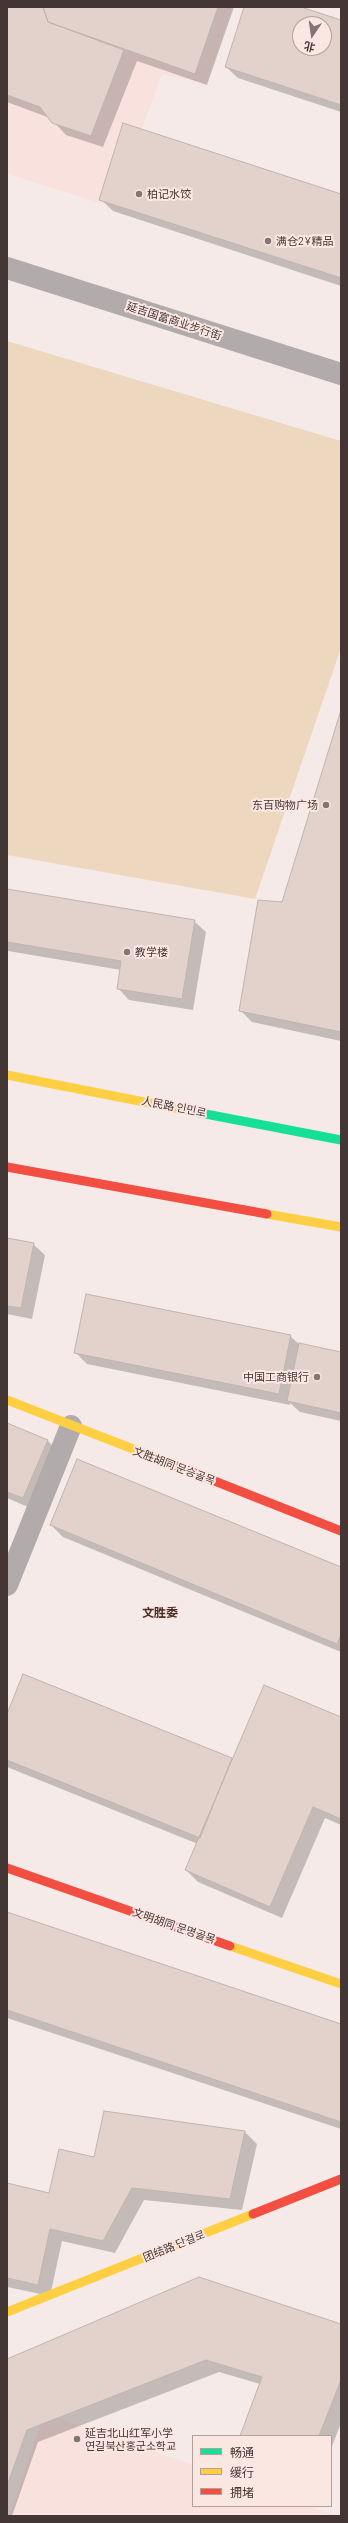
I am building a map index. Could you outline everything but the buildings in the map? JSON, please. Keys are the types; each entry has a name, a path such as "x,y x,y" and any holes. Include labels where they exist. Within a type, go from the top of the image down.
{"street":[{"name":"延吉国富商业步行街","path":"7,268 341,374"},
{"name":"人民路 인민로","path":"7,1075 341,1140"},
{"path":"7,1167 341,1227"},
{"name":"文胜胡同 문승골목","path":"7,1400 341,1531"},
{"path":"7,1585 71,1426"},
{"name":"文明胡同 문명골목","path":"7,1868 341,1984"},
{"name":"团结路 단결로","path":"7,2312 341,2179"}],"shaded area":[{"path":"7,7 233,7 206,84 162,74 113,207 7,174"},
{"path":"7,341 341,441 341,648 255,899 7,855"},
{"name":"延吉北山红军小学 연길북산홍군소학교","path":"44,2413 192,2465 192,2507 311,2507 336,2516 9,2516"}],"traffic: fast":[{"path":"190,1111 341,1140"}],"traffic: slow":[{"path":"7,1075 190,1111"},
{"path":"267,1214 341,1227"},
{"path":"7,1400 169,1463"},
{"path":"230,1946 341,1984"},
{"path":"7,2312 253,2214"}],"traffic: jam":[{"path":"7,1167 267,1214"},
{"path":"169,1463 341,1531"},
{"path":"7,1868 230,1946"},
{"path":"253,2214 341,2179"}],"place":[{"name":"柏记水饺","path":"139,194"},
{"name":"满仓2¥精品","path":"268,241"},
{"name":"东百购物广场","path":"326,805"},
{"name":"教学楼","path":"127,952"},
{"name":"中国工商银行","path":"317,1377"},
{"name":"延吉北山红军小学 연길북산홍군소학교","path":"77,2439"}],"district":[{"name":"文胜委","path":"160,1613"}]}
